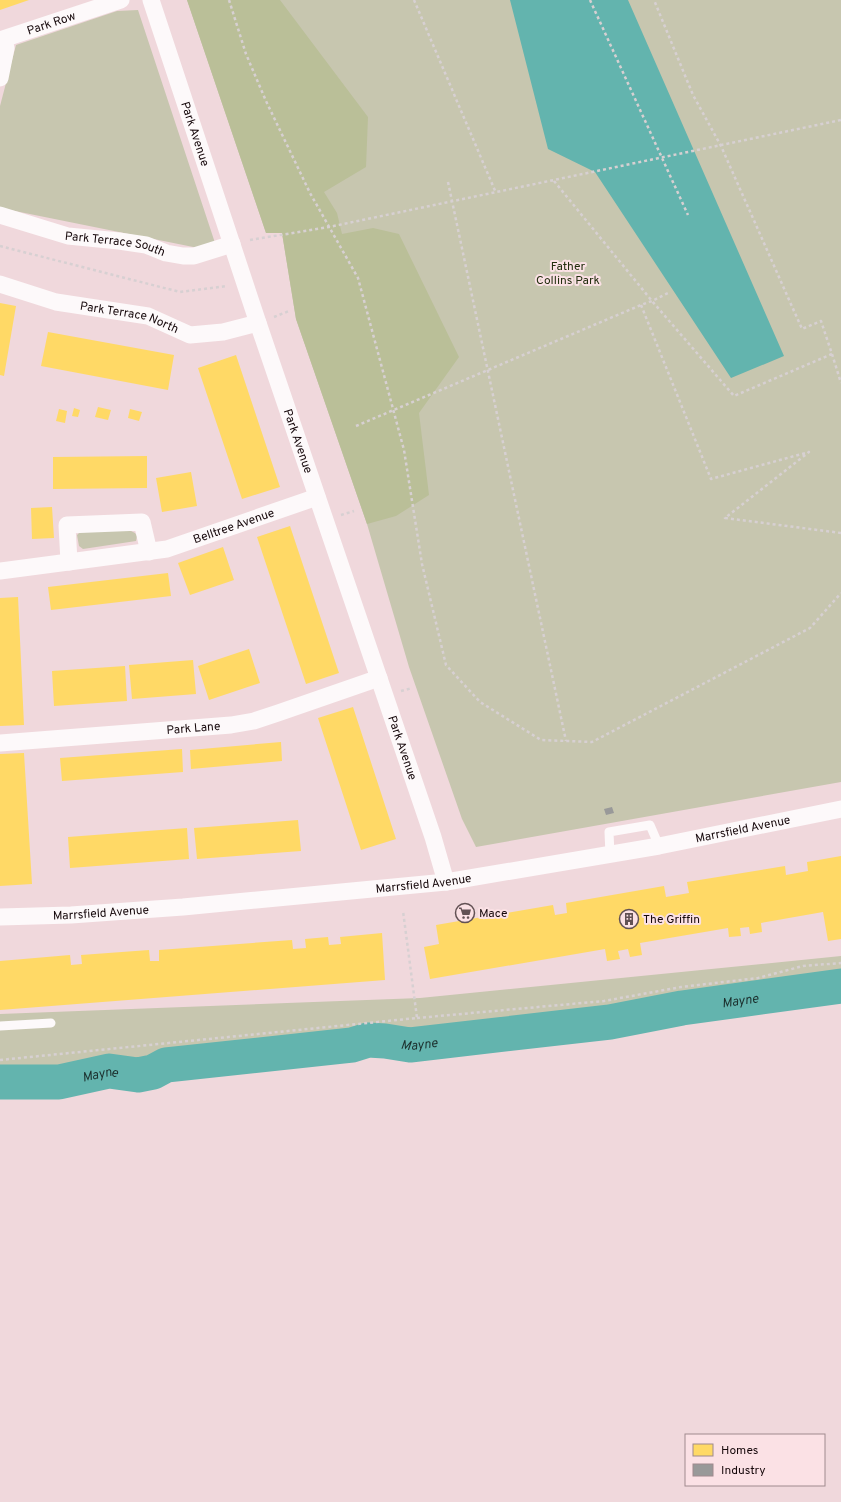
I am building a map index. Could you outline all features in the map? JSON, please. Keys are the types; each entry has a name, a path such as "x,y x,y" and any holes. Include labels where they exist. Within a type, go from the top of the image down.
{"street":[{"name":"Park Row","path":"0,78 6,48 2,40 121,0"},
{"name":"Park Avenue","path":"151,0 258,323 433,837 446,882"},
{"name":"Park Terrace South","path":"0,215 68,236 146,245 166,253 183,256 194,256 232,244"},
{"name":"Park Terrace North","path":"0,284 56,302 148,316 190,335 223,332 258,323"},
{"name":"Belltree Avenue","path":"0,571 168,549 317,497"},
{"path":"69,562 67,525 142,522 148,552"},
{"name":"Park Lane","path":"0,743 223,725 254,721 379,678"},
{"name":"Marrsfield Avenue","path":"0,917 71,915 176,907 446,882 659,846 841,809"}],"lane":[{"path":"610,855 609,832 650,825 659,846"},
{"path":"0,1026 51,1023"}],"path":[{"path":"229,0 246,54 266,101 310,193 358,278 404,450 422,564 446,665 480,702 541,740 592,742 810,628 841,593"},
{"path":"414,0 496,193"},
{"path":"590,0 688,215"},
{"path":"654,0 693,95 721,146 802,329 821,321 841,383"},
{"path":"232,244 264,237 329,227 452,202 841,120"},
{"path":"554,181 652,302 734,396 832,354"},
{"path":"448,182 566,741"},
{"path":"0,246 180,292 245,284"},
{"path":"356,426 641,305 652,302 670,292"},
{"path":"641,305 711,479 809,452 725,518 841,533"},
{"path":"403,912 417,1018"},
{"path":"0,1060 417,1018 604,1001 681,987 758,978 803,966 841,963"}],"green space":[{"name":"Father Collins Park","path":"187,0 841,0 841,782 476,847 462,819 409,667 367,524 296,319 282,233 266,233"},
{"path":"187,0 280,0 368,117 366,167 324,192 337,213 342,234 373,228 399,234 459,357 419,413 429,495 396,516 367,524 296,319 282,233 266,233"},
{"path":"138,10 218,252 0,208 0,106 16,45 117,11"},
{"path":"82,530 131,531 137,536 136,541 83,549 79,546 77,535"},
{"path":"841,956 841,969 816,976 447,1038 0,1080 0,1014 420,998"}],"water":[{"path":"510,0 628,0 784,356 731,378 595,172 548,149"}],"building: Homes":[{"path":"0,0 29,0 0,10"},
{"path":"0,303 16,306 4,376 0,375"},
{"path":"48,332 174,355 168,390 41,366"},
{"path":"236,355 280,487 242,499 198,368"},
{"path":"98,407 111,410 108,420 95,417"},
{"path":"74,408 80,410 78,417 72,416"},
{"path":"59,409 67,411 65,423 56,421"},
{"path":"130,409 142,412 139,421 128,418"},
{"path":"147,456 147,488 53,489 53,457"},
{"path":"191,472 197,506 162,512 156,478"},
{"path":"52,507 54,538 32,539 31,508"},
{"path":"290,526 339,673 306,684 257,537"},
{"path":"223,547 234,580 190,595 178,563"},
{"path":"168,573 171,596 51,610 48,587"},
{"path":"18,597 24,725 0,726 0,598"},
{"path":"249,649 260,683 209,700 198,666"},
{"path":"193,660 196,694 132,699 129,665"},
{"path":"125,666 127,701 54,706 52,671"},
{"path":"353,707 396,839 361,850 318,718"},
{"path":"281,742 282,761 191,769 190,750"},
{"path":"182,749 183,772 62,781 60,758"},
{"path":"24,753 32,884 0,886 0,754"},
{"path":"298,820 301,851 197,859 194,828"},
{"path":"187,828 189,859 70,868 68,837"},
{"name":"The Griffin","path":"841,856 841,939 828,941 823,912 761,923 762,932 750,934 749,927 740,928 741,936 729,937 728,928 640,943 642,955 630,957 628,949 618,951 620,959 607,961 605,949 430,979 424,947 439,944 436,925 553,905 555,915 567,913 566,903 664,886 666,897 689,893 687,882 785,866 786,875 808,871 807,862"},
{"path":"382,933 385,980 0,1010 0,961 70,955 71,965 82,964 81,955 149,950 150,961 159,961 159,950 292,940 293,949 306,948 305,939 328,937 329,945 341,944 340,937"}],"building: Industry":[{"path":"612,807 614,813 606,815 604,809"}],"waterway":[{"name":"Mayne","path":"0,1082 59,1082 109,1071 138,1075 153,1072 166,1065 352,1045 368,1040 410,1045 610,1022 682,1008 841,986"}],"place":[{"name":"Mace","path":"465,913"},
{"name":"The Griffin","path":"629,919"}]}
